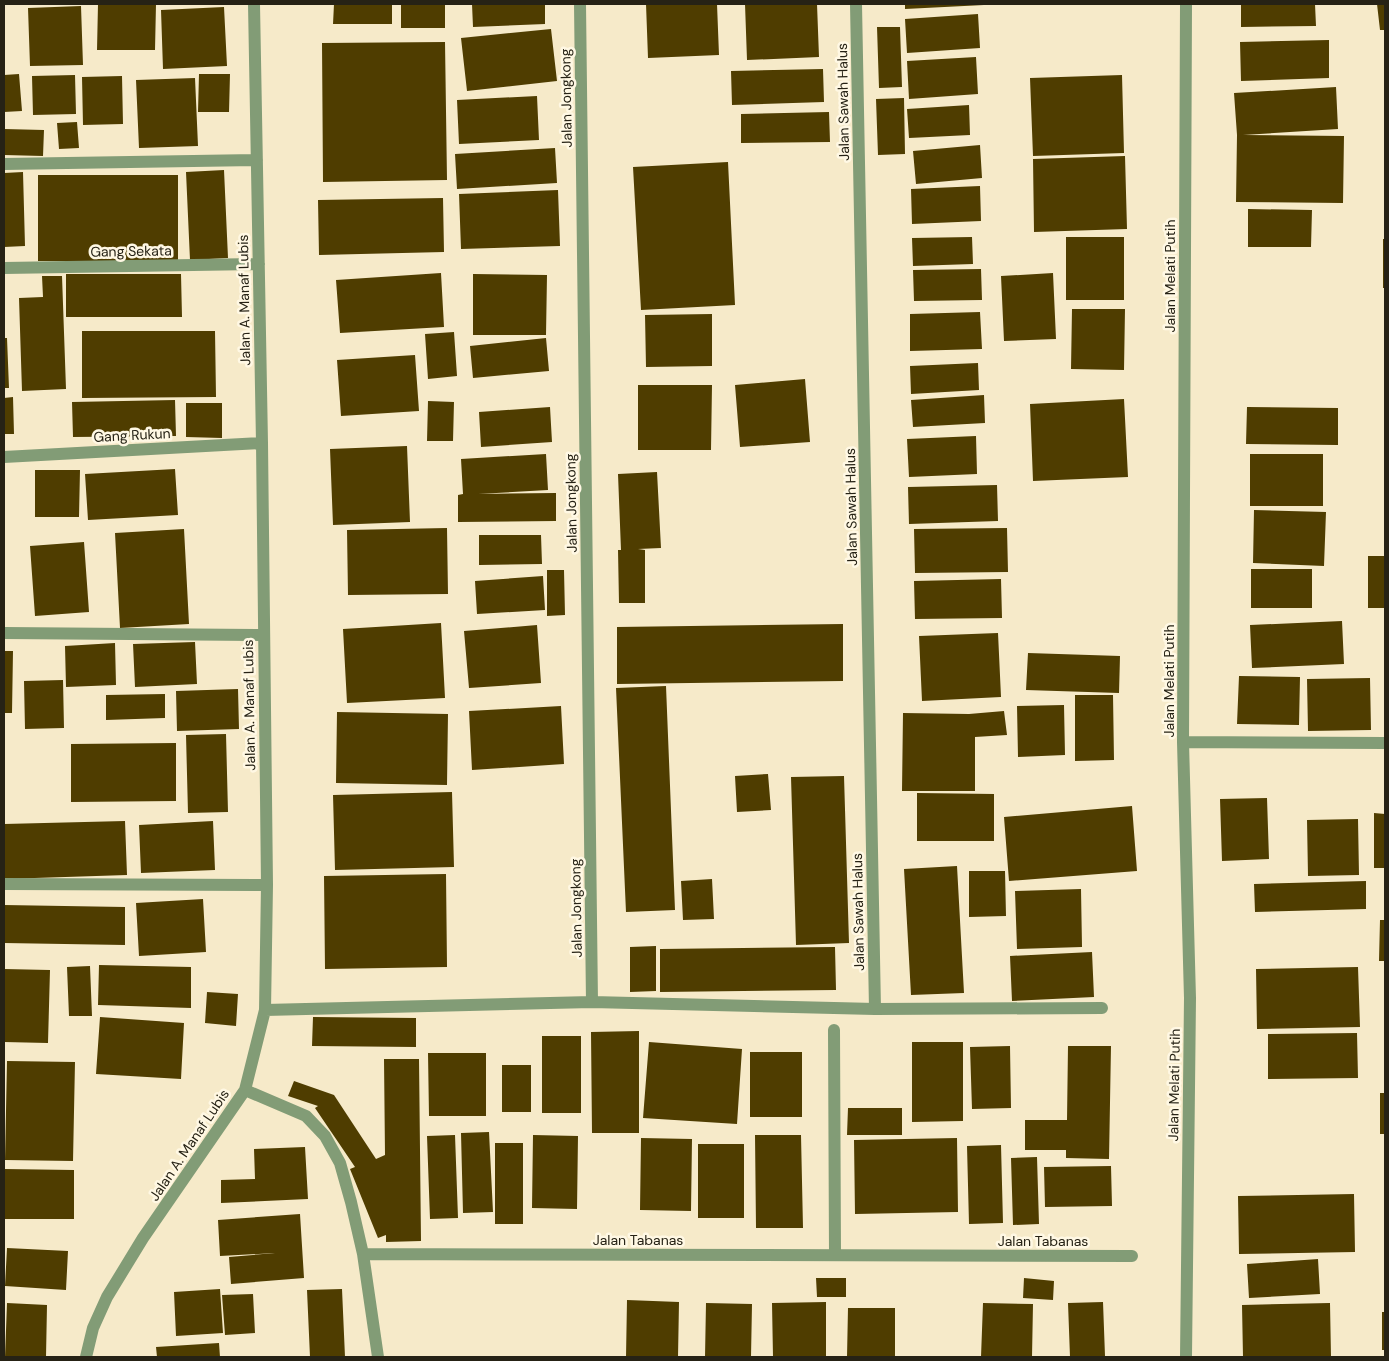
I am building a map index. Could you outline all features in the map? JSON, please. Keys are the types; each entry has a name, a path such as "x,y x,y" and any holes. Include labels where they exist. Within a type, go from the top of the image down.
{"street":[{"name":"Jalan A. Manaf Lubis","path":"86,1357 93,1328 107,1297 143,1238 245,1090 265,1010 267,885 262,443 254,4"},
{"name":"Jalan Jongkong","path":"580,4 592,1002"},
{"name":"Jalan Sawah Halus","path":"856,4 875,1009"},
{"name":"Jalan Melati Putih","path":"1186,4 1184,742 1190,998 1186,1357"},
{"path":"4,164 257,160"},
{"name":"Gang Sekata","path":"4,268 259,264"},
{"name":"Gang Rukun","path":"4,457 262,443"},
{"path":"4,633 264,635"},
{"path":"1184,742 1385,743"},
{"path":"4,884 267,885"},
{"path":"265,1010 592,1002 875,1009 1102,1008"},
{"path":"834,1030 835,1255"},
{"path":"245,1090 306,1116 325,1136 340,1163 363,1254 378,1357"},
{"name":"Jalan Tabanas","path":"363,1254 1132,1256"}],"building":[{"path":"98,4 156,4 155,50 97,50"},
{"path":"334,4 392,4 392,24 333,24"},
{"path":"401,4 445,4 445,28 401,28"},
{"path":"472,4 545,4 545,24 473,27"},
{"path":"646,4 717,4 719,55 648,58"},
{"path":"745,4 817,4 819,57 747,60"},
{"path":"905,4 984,4 984,5 905,9"},
{"path":"1241,4 1315,4 1316,26 1241,27"},
{"path":"1377,4 1385,4 1385,30 1380,30"},
{"path":"81,6 83,65 30,66 28,8"},
{"path":"224,7 227,66 163,69 161,10"},
{"path":"978,14 980,48 907,53 905,19"},
{"path":"877,27 900,27 902,87 879,88"},
{"path":"551,29 557,81 467,91 461,38"},
{"path":"1329,40 1329,78 1241,81 1240,42"},
{"path":"445,42 447,180 323,182 322,43"},
{"path":"976,57 978,94 909,99 907,61"},
{"path":"823,69 824,102 732,105 731,71"},
{"path":"19,74 22,111 4,112 4,75"},
{"path":"199,74 230,74 229,112 198,112"},
{"path":"75,75 76,114 33,115 32,76"},
{"path":"1122,75 1124,153 1033,156 1030,78"},
{"path":"122,76 123,124 83,125 82,77"},
{"path":"195,78 198,146 139,148 136,80"},
{"path":"1336,87 1338,129 1243,135 1344,136 1343,203 1236,202 1237,135 1234,93"},
{"path":"537,96 539,140 459,144 457,100"},
{"path":"904,98 905,154 878,155 876,99"},
{"path":"969,105 970,135 909,138 907,109"},
{"path":"829,112 830,142 741,143 741,114"},
{"path":"77,122 79,148 59,149 57,123"},
{"path":"4,129 44,130 43,156 4,155"},
{"path":"980,145 982,178 916,184 913,151"},
{"path":"555,148 557,183 457,189 455,154"},
{"path":"1125,156 1127,229 1034,232 1033,159"},
{"path":"728,162 735,305 641,310 633,167"},
{"path":"224,170 228,258 190,260 186,172"},
{"path":"23,172 25,246 4,247 4,173"},
{"path":"38,175 178,175 178,261 38,261"},
{"path":"980,186 981,221 912,224 911,189"},
{"path":"558,190 560,246 461,249 459,194"},
{"path":"443,198 444,252 319,255 318,200"},
{"path":"1248,209 1312,210 1311,247 1248,247"},
{"path":"972,237 973,264 913,266 912,238"},
{"path":"1066,237 1124,237 1124,300 1066,300"},
{"path":"1383,239 1385,239 1385,288 1383,288"},
{"path":"981,269 982,300 914,301 913,270"},
{"path":"441,273 444,327 340,333 336,280"},
{"path":"1053,273 1056,339 1004,341 1001,276"},
{"path":"66,274 181,274 182,317 66,317"},
{"path":"473,274 547,275 546,335 473,335"},
{"path":"42,276 62,276 66,389 22,391 19,298 43,297"},
{"path":"1072,309 1125,309 1124,370 1071,369"},
{"path":"980,312 982,349 910,351 910,314"},
{"path":"712,314 712,366 646,367 645,315"},
{"path":"82,331 215,331 216,397 82,398"},
{"path":"454,332 457,376 428,379 425,334"},
{"path":"4,338 7,338 9,388 4,388"},
{"path":"546,338 549,371 473,378 470,346"},
{"path":"415,355 419,411 341,416 337,360"},
{"path":"978,363 979,390 911,394 910,366"},
{"path":"805,379 810,442 740,447 735,385"},
{"path":"638,385 712,385 711,450 638,450"},
{"path":"984,395 985,423 913,427 911,400"},
{"path":"13,397 14,434 4,434 4,398"},
{"path":"1124,399 1128,477 1033,481 1030,404"},
{"path":"175,400 176,436 73,437 72,402"},
{"path":"428,401 454,402 453,441 427,441"},
{"path":"186,403 222,403 222,438 186,437"},
{"path":"550,407 552,442 481,447 479,412"},
{"path":"1247,407 1338,408 1338,445 1246,444"},
{"path":"976,436 977,474 909,477 907,439"},
{"path":"407,446 410,522 333,525 330,449"},
{"path":"546,454 548,490 478,494 556,493 556,521 458,522 458,495 463,494 461,459"},
{"path":"1250,454 1323,454 1323,506 1250,506"},
{"path":"175,469 178,515 88,520 85,474"},
{"path":"35,470 80,470 79,517 35,517"},
{"path":"657,472 661,548 638,549 645,550 645,603 619,603 618,550 621,550 618,474"},
{"path":"997,485 998,521 909,524 908,487"},
{"path":"1254,510 1326,512 1324,566 1253,563"},
{"path":"447,528 448,594 348,595 347,530"},
{"path":"1007,528 1008,572 915,573 914,529"},
{"path":"184,529 189,624 120,628 115,533"},
{"path":"479,535 541,535 542,564 479,565"},
{"path":"84,542 89,612 35,616 30,546"},
{"path":"1368,556 1385,556 1385,608 1368,608"},
{"path":"1251,569 1312,569 1312,608 1251,608"},
{"path":"547,570 564,570 565,615 547,616"},
{"path":"543,576 545,610 477,614 475,581"},
{"path":"1001,579 1002,618 915,619 914,581"},
{"path":"1342,621 1344,664 1252,668 1250,625"},
{"path":"441,623 445,698 347,703 343,629"},
{"path":"843,624 843,681 617,684 617,627"},
{"path":"537,625 541,683 469,688 464,631"},
{"path":"998,633 1001,697 922,701 919,636"},
{"path":"195,642 197,684 135,687 133,644"},
{"path":"115,643 116,685 66,687 65,646"},
{"path":"4,651 13,651 12,713 4,713"},
{"path":"1028,653 1120,656 1119,693 1026,690"},
{"path":"1239,676 1300,677 1299,725 1237,724"},
{"path":"1370,678 1371,730 1308,731 1307,679"},
{"path":"63,680 64,728 25,729 24,681"},
{"path":"666,686 675,910 626,912 616,688"},
{"path":"238,689 239,729 177,731 176,691"},
{"path":"165,694 165,718 106,720 106,695"},
{"path":"1075,695 1113,695 1114,760 1075,761"},
{"path":"1064,705 1065,755 1018,757 1017,706"},
{"path":"561,706 564,764 472,770 469,711"},
{"path":"1004,711 1007,735 975,737 975,791 902,791 903,713 969,714"},
{"path":"337,712 448,714 447,785 336,783"},
{"path":"226,734 228,812 188,813 186,735"},
{"path":"176,743 176,801 71,802 71,744"},
{"path":"768,774 771,810 737,812 735,776"},
{"path":"844,776 849,943 796,945 791,777"},
{"path":"452,792 454,867 335,870 333,795"},
{"path":"917,793 994,794 994,841 917,841"},
{"path":"1267,798 1269,859 1222,861 1220,799"},
{"path":"1132,806 1137,871 1009,881 1004,817"},
{"path":"1374,813 1385,814 1385,868 1374,868"},
{"path":"1358,819 1359,875 1308,876 1307,820"},
{"path":"125,821 127,875 4,879 4,824"},
{"path":"213,821 215,870 141,873 139,825"},
{"path":"957,866 964,993 911,995 904,869"},
{"path":"969,871 1005,871 1006,916 969,917"},
{"path":"446,874 447,967 325,969 324,876"},
{"path":"712,879 714,919 683,920 681,881"},
{"path":"1366,881 1366,909 1255,912 1254,884"},
{"path":"1081,889 1082,947 1017,949 1015,891"},
{"path":"203,899 206,952 139,956 136,903"},
{"path":"4,905 125,907 125,945 4,943"},
{"path":"1380,920 1385,920 1385,961 1379,961"},
{"path":"656,946 656,991 630,992 630,947"},
{"path":"835,947 836,990 660,992 660,949"},
{"path":"1092,952 1094,997 1012,1001 1010,956"},
{"path":"99,965 191,967 191,1008 98,1005"},
{"path":"90,966 92,1016 69,1016 67,967"},
{"path":"1358,967 1360,1027 1257,1029 1256,969"},
{"path":"4,969 50,970 48,1043 4,1042"},
{"path":"207,992 238,994 236,1026 205,1023"},
{"path":"100,1017 184,1023 181,1079 96,1074"},
{"path":"313,1017 416,1018 416,1047 312,1046"},
{"path":"639,1031 639,1133 592,1133 591,1032"},
{"path":"1357,1033 1358,1078 1268,1079 1268,1034"},
{"path":"542,1036 581,1036 581,1113 542,1113"},
{"path":"649,1042 742,1049 737,1124 643,1118"},
{"path":"912,1042 963,1042 963,1121 912,1122"},
{"path":"1010,1046 1011,1108 972,1109 970,1047"},
{"path":"1068,1046 1111,1046 1109,1159 1066,1158 1066,1150 1025,1150 1025,1120 1067,1120"},
{"path":"750,1052 802,1052 802,1117 750,1117"},
{"path":"428,1053 486,1053 486,1116 429,1116"},
{"path":"384,1059 419,1059 421,1241 386,1242 386,1235 378,1238 350,1169 355,1167 315,1108 318,1106 288,1096 294,1081 334,1095 376,1159 385,1155"},
{"path":"7,1061 75,1062 73,1161 5,1160"},
{"path":"502,1065 531,1065 531,1112 502,1112"},
{"path":"1380,1093 1385,1093 1385,1134 1380,1134"},
{"path":"848,1108 902,1108 902,1135 847,1135"},
{"path":"489,1132 493,1212 463,1213 461,1133"},
{"path":"455,1135 458,1218 430,1219 427,1136"},
{"path":"533,1135 578,1136 577,1209 532,1208"},
{"path":"755,1135 801,1135 803,1228 756,1228"},
{"path":"641,1138 692,1139 691,1211 640,1210"},
{"path":"957,1138 958,1212 855,1214 854,1140"},
{"path":"495,1143 523,1143 523,1224 495,1224"},
{"path":"698,1144 744,1144 744,1218 698,1218"},
{"path":"1001,1145 1003,1223 969,1224 967,1146"},
{"path":"305,1147 308,1199 221,1203 221,1180 255,1179 254,1149"},
{"path":"1037,1157 1039,1224 1013,1225 1011,1158"},
{"path":"1111,1166 1112,1206 1045,1207 1044,1167"},
{"path":"4,1169 74,1170 74,1219 4,1219"},
{"path":"1354,1194 1355,1252 1239,1254 1238,1196"},
{"path":"300,1214 304,1278 231,1284 229,1257 275,1253 220,1256 218,1220"},
{"path":"7,1248 68,1251 66,1290 5,1286"},
{"path":"1318,1259 1320,1294 1249,1298 1247,1264"},
{"path":"816,1278 846,1278 846,1297 817,1297"},
{"path":"1024,1278 1054,1281 1053,1300 1023,1298"},
{"path":"220,1289 223,1333 176,1336 174,1292"},
{"path":"342,1289 345,1357 310,1357 307,1290"},
{"path":"253,1294 255,1333 225,1335 222,1295"},
{"path":"627,1300 679,1302 678,1357 626,1357"},
{"path":"826,1302 826,1357 773,1357 772,1303"},
{"path":"1103,1302 1105,1356 1070,1357 1068,1303"},
{"path":"7,1303 47,1305 46,1357 5,1357"},
{"path":"706,1303 752,1304 751,1357 705,1357"},
{"path":"983,1303 1033,1304 1032,1357 981,1357"},
{"path":"1330,1303 1331,1357 1243,1357 1242,1305"},
{"path":"848,1308 895,1308 895,1357 847,1357"},
{"path":"1382,1312 1385,1312 1385,1350 1382,1350"},
{"path":"219,1343 220,1357 157,1357 156,1347"}]}
